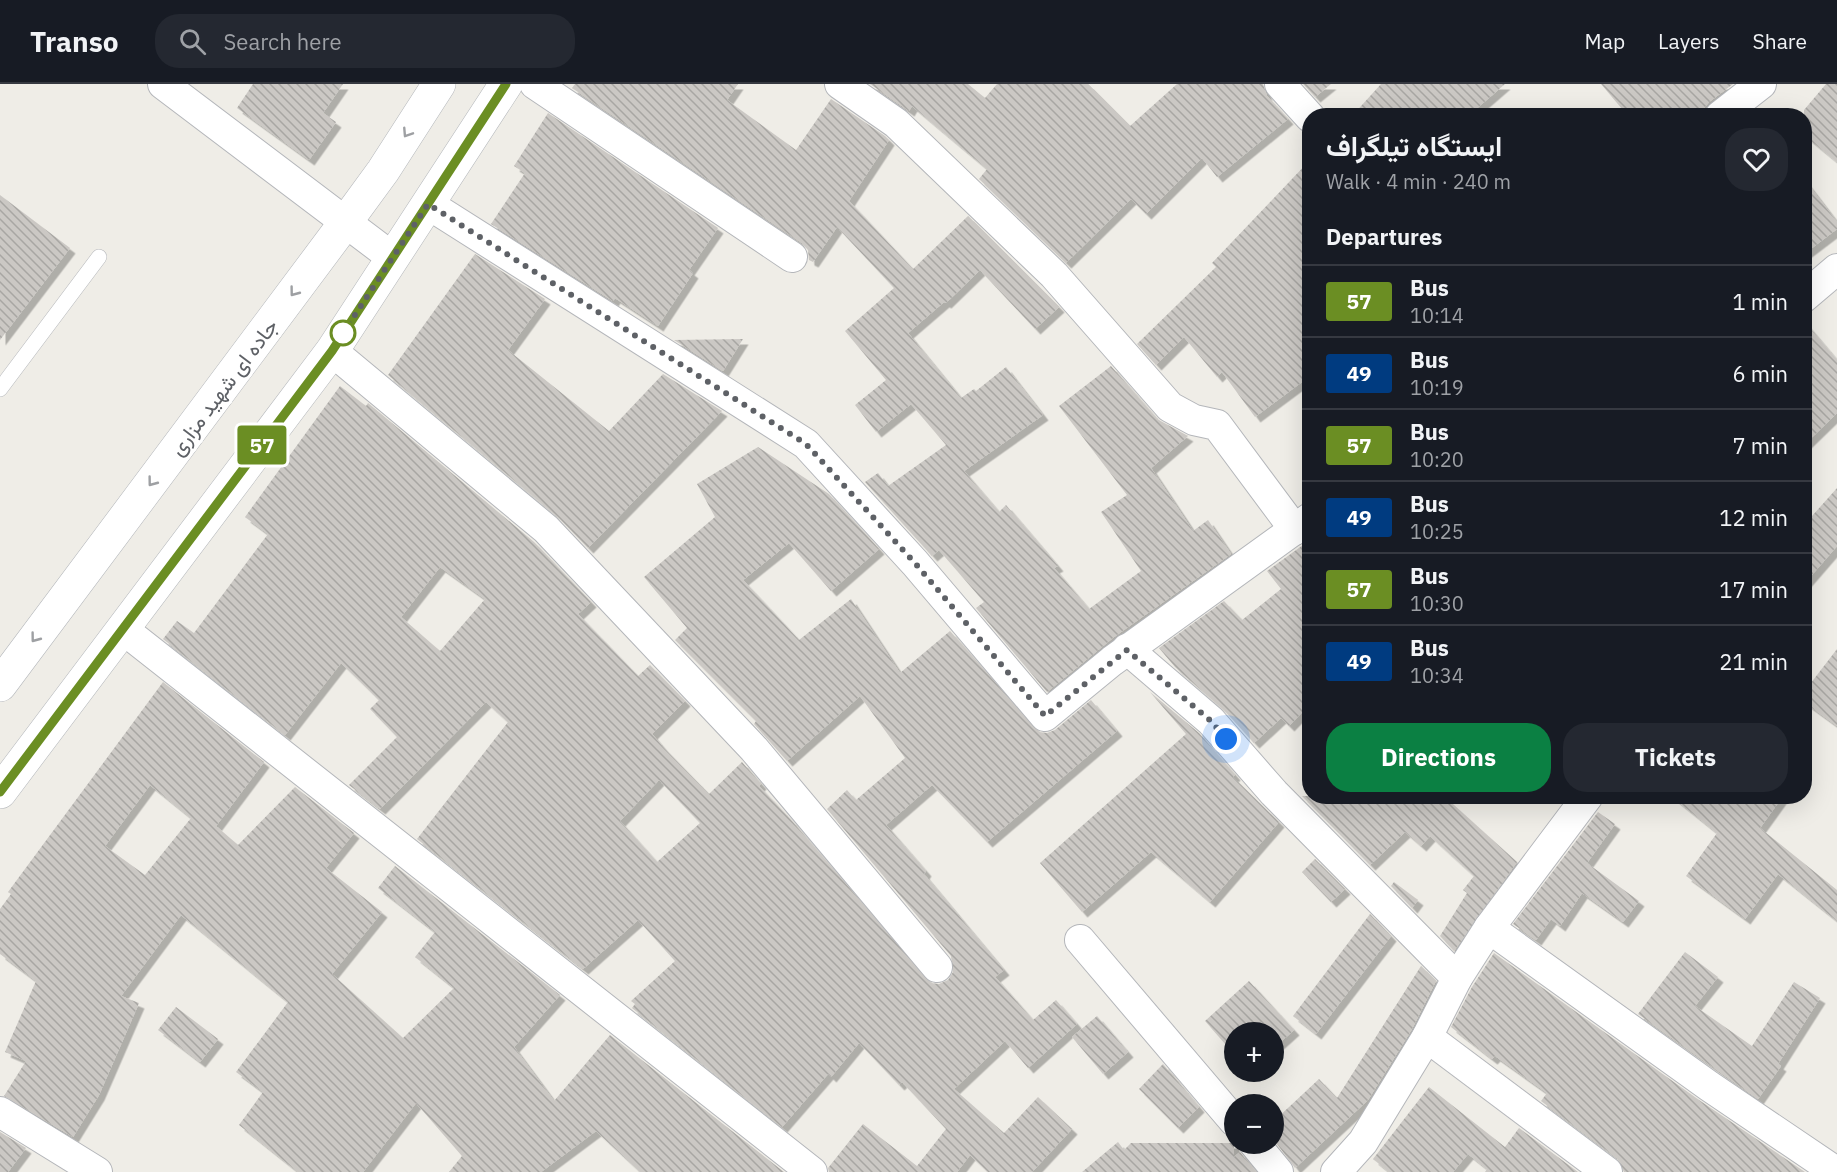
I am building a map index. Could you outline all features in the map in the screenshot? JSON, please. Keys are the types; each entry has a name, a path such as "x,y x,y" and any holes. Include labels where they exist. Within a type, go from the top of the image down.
{"main road":[{"name":"جاده ای شهید مزاری","path":"0,685 383,171 439,84"},
{"path":"0,792 332,351 506,84"}],"street":[{"path":"163,84 393,258"},
{"path":"535,84 792,257"},
{"path":"428,204 806,444 915,563 1045,716 1127,650 1302,524 1217,425 1194,420 1170,407 1054,275 896,123 840,84"},
{"path":"1280,84 1302,108"},
{"path":"1730,108 1761,84"},
{"path":"1812,290 1837,268"},
{"path":"332,351 546,529 754,749 936,967"},
{"path":"124,630 812,1172"},
{"path":"1127,650 1211,721 1274,793 1457,978"},
{"path":"1336,1172 1363,1142 1427,1037 1457,978 1489,928 1582,804"},
{"path":"1489,928 1709,1086 1836,1172"},
{"path":"1080,940 1224,1109"},
{"path":"1427,1037 1606,1172"},
{"path":"0,1112 97,1172"},
{"path":"1263,1154 1278,1172"}],"lane":[{"path":"0,388 99,257"}],"building":[{"path":"253,84 343,84 323,113 336,122 309,160 237,108"},
{"path":"575,84 738,84 727,100 796,150 831,99 885,136 889,140 849,201 913,269 968,216 1059,307 1035,329 980,270 946,303 944,302 908,333 961,398 974,389 976,391 1006,367 1043,415 964,471 999,512 1006,505 1058,566 1054,568 1089,609 1141,571 1101,512 1127,495 1059,406 1111,366 1157,419 1188,436 1151,468 1193,531 1208,520 1231,554 1114,637 1047,692 976,608 984,602 939,550 932,556 865,482 878,473 888,486 946,445 911,404 876,432 855,405 886,380 845,331 894,288 837,227 813,262 809,260 808,250 802,243 572,88"},
{"path":"870,84 968,84 985,98 997,84 1088,84 1130,126 1177,84 1263,84 1267,96 1288,119 1217,177 1202,158 1146,214 1131,199 1066,263 979,179 987,169 912,106 909,111"},
{"path":"1303,84 1331,84 1315,97"},
{"path":"1381,84 1505,84 1477,108 1359,108"},
{"path":"1601,84 1733,84 1704,108 1621,108"},
{"path":"1826,84 1837,84 1837,162 1812,142 1812,108 1806,108"},
{"path":"548,113 718,228 689,270 693,273 658,326 615,298 613,301 491,224 525,173 514,166"},
{"path":"1302,168 1302,382 1255,417 1222,372 1217,377 1184,337 1156,365 1137,344 1216,267 1212,263"},
{"path":"1812,189 1837,222 1837,229 1812,248"},
{"path":"0,195 70,248 0,340"},
{"path":"475,254 545,299 508,350 609,431 663,374 722,411 588,548 557,516 388,375"},
{"path":"1812,330 1837,360 1837,413 1812,437"},
{"path":"743,339 723,371 674,340"},
{"path":"340,386 366,406 368,403 534,542 591,602 578,614 638,676 650,665 685,701 652,734 709,794 742,762 761,784 759,786 931,983 939,984 948,980 953,972 951,956 827,809 847,790 856,800 905,758 860,696 787,761 754,724 756,721 675,640 687,628 644,577 715,517 697,484 758,447 829,494 879,549 831,591 789,543 743,580 799,640 851,599 900,673 950,631 1039,732 1047,733 1055,730 1091,700 1117,731 987,842 932,785 886,825 926,871 924,874 1004,970 995,977 1033,1020 1056,1000 1077,1024 1028,1068 1005,1041 954,1089 1004,1133 1038,1097 1072,1129 1032,1172 988,1172 970,1155 957,1172 829,1172 828,1168 863,1124 917,1166 946,1129 902,1082 899,1085 859,1043 831,1077 828,1074 782,1127 632,1008 635,1004 631,1001 675,961 638,920 583,969 417,839 508,722 486,702 380,809 349,785 397,737 370,709 379,700 341,663 285,735 163,639 177,621 194,633 268,534 245,517","holes":["440,567 485,599 440,651 401,617","659,780 700,823 657,862 620,821"]},
{"path":"1837,488 1837,546 1812,575 1812,516"},
{"path":"1302,546 1302,712 1289,726 1281,718 1254,743 1224,710 1175,667 1159,648 1224,601 1242,620 1281,589 1267,571"},
{"path":"1837,649 1837,726 1812,708 1812,682"},
{"path":"163,682 264,762 216,826 238,845 295,787 354,833 326,868 382,912 332,974 403,1038 454,988 415,957 435,932 378,888 395,866 560,995 514,1047 554,1101 610,1035 784,1172 640,1172 596,1131 541,1172 449,1172 462,1156 416,1103 363,1172 298,1172 239,1125 263,1092 236,1072 288,1002 181,915 121,996 139,1003 99,1095 73,1137 4,1096 26,1061 5,1052 36,981 0,954 0,909 11,894 8,892","holes":["150,785 191,818 145,875 105,846"]},
{"path":"1150,692 1199,733 1235,775 1233,777 1279,822 1210,902 1151,852 1082,912 1040,863 1186,734"},
{"path":"1310,804 1453,804 1517,862 1454,951 1440,936 1467,893 1463,890 1474,876 1430,836 1421,846 1405,832 1370,865"},
{"path":"1681,804 1777,804 1760,828 1837,890 1837,921 1778,874 1745,919 1686,876 1717,833"},
{"path":"1598,812 1615,824 1587,863 1639,901 1623,922 1582,893 1560,926 1551,919 1536,940 1513,924"},
{"path":"1315,859 1345,889 1331,902 1302,872"},
{"path":"1394,882 1418,900 1412,908 1391,886"},
{"path":"1370,914 1391,936 1316,1034 1293,1016"},
{"path":"1685,952 1718,977 1695,1006 1752,1046 1794,982 1820,998 1778,1064 1781,1066 1758,1099 1638,1014"},
{"path":"1494,953 1699,1100 1805,1172 1624,1172 1617,1158 1541,1101 1547,1093 1495,1056 1492,1059 1451,1027 1472,987"},
{"path":"1421,966 1436,981 1412,1029 1368,1100 1295,1168 1284,1153 1284,1112 1319,1079 1337,1098"},
{"path":"1249,981 1294,1030 1284,1039 1284,1022 1224,1022 1224,1043 1205,1021"},
{"path":"176,1007 218,1039 200,1062 158,1030"},
{"path":"1097,1016 1128,1052 1103,1074 1072,1037"},
{"path":"1163,1064 1199,1107 1178,1128 1139,1089"},
{"path":"1429,1087 1505,1147 1519,1128 1578,1172 1485,1172 1487,1169 1468,1154 1453,1172 1389,1172 1373,1159"},
{"path":"0,1132 26,1148 8,1172 0,1172"},
{"path":"1118,1142 1124,1150 1131,1143 1224,1143 1224,1154 1234,1154 1234,1157 1242,1154 1256,1172 1082,1172"}],"bus line":[{"name":"57","path":"0,792 332,351 506,84"}],"route":[{"path":"343,333 428,204 806,444 915,563 1045,716 1127,650 1211,721 1226,739"}]}
